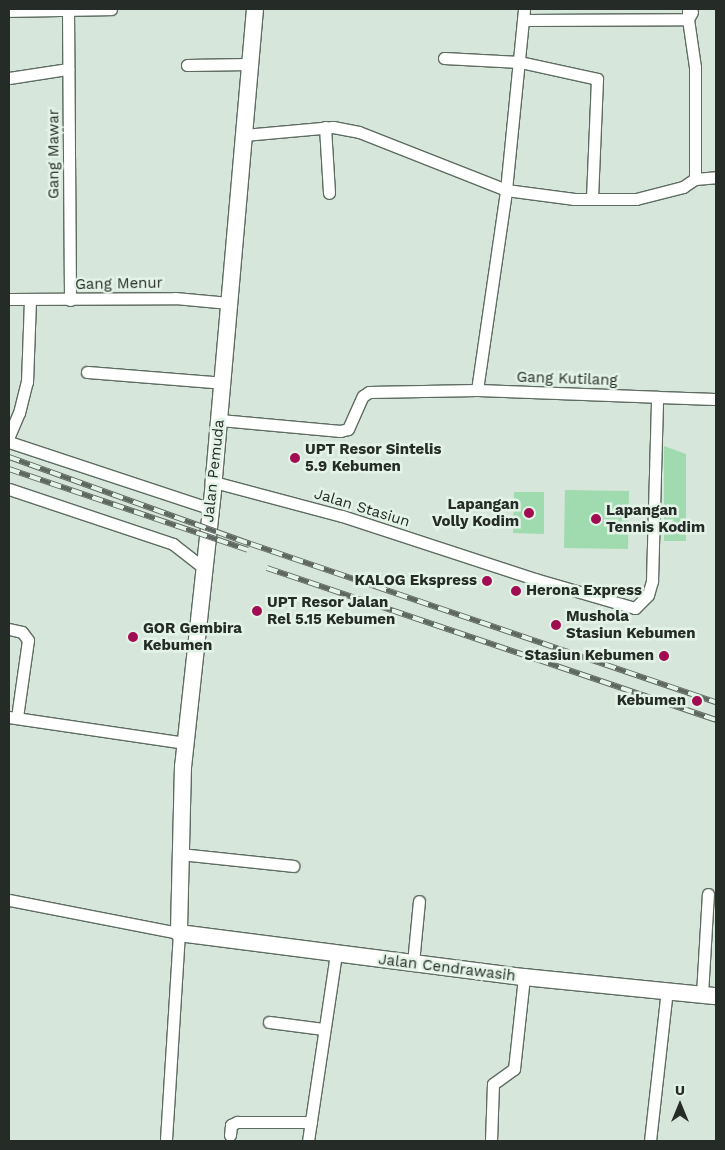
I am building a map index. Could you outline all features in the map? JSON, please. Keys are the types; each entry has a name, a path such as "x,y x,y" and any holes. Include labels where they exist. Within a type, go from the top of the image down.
{"main road":[{"name":"Jalan Pemuda","path":"179,933 185,743 220,420 255,9"},
{"name":"Jalan Cendrawasih","path":"179,933 524,977 667,989 709,995"}],"street":[{"name":"Gang Mawar","path":"68,9 70,300"},
{"path":"9,11 111,9"},
{"path":"477,390 506,190 520,62 523,15 690,12 695,67 695,179"},
{"path":"444,58 520,62 597,79 592,199"},
{"path":"187,65 249,64"},
{"path":"9,78 68,68"},
{"path":"244,135 325,127 359,132 506,190 592,199 636,199 661,194 695,179 716,177"},
{"path":"325,127 329,193"},
{"name":"Gang Menur","path":"9,300 175,298 229,303"},
{"path":"9,436 19,414 27,382 30,300"},
{"path":"87,372 223,383"},
{"name":"Gang Kutilang","path":"220,420 340,431 348,429 363,396 369,392 477,390 657,397"},
{"path":"657,397 716,399"},
{"name":"Jalan Stasiun","path":"214,482 342,516 544,582 635,608 648,595 652,581 657,397"},
{"path":"9,442 211,510"},
{"path":"9,489 173,544 204,568"},
{"path":"9,629 22,632 28,640 13,717 185,743"},
{"path":"181,854 292,866"},
{"path":"708,894 709,995"},
{"path":"9,900 179,933 166,1141"},
{"path":"413,963 419,901"},
{"path":"308,1141 336,953"},
{"path":"491,1141 493,1084 514,1068 524,977"},
{"path":"650,1141 667,989"},
{"path":"269,1022 324,1030"},
{"path":"230,1135 231,1125 237,1122 311,1122"}],"green space":[{"path":"664,446 686,454 686,541 664,541"},
{"name":"Lapangan Tennis Kodim","path":"565,490 629,491 628,549 564,548"},
{"name":"Lapangan Volly Kodim","path":"514,492 544,492 544,534 513,533"}],"railway":[{"path":"9,457 251,544 716,702"},
{"path":"9,469 248,550"},
{"path":"267,568 716,720"}],"place":[{"name":"UPT Resor Sintelis 5.9 Kebumen","path":"295,458"},
{"name":"Lapangan Volly Kodim","path":"529,513"},
{"name":"Lapangan Tennis Kodim","path":"596,519"},
{"name":"KALOG Ekspress","path":"487,581"},
{"name":"Herona Express","path":"516,591"},
{"name":"UPT Resor Jalan Rel 5.15 Kebumen","path":"257,611"},
{"name":"Mushola Stasiun Kebumen","path":"556,625"},
{"name":"GOR Gembira Kebumen","path":"133,637"},
{"name":"Stasiun Kebumen","path":"664,656"},
{"name":"Kebumen","path":"697,701"}]}
